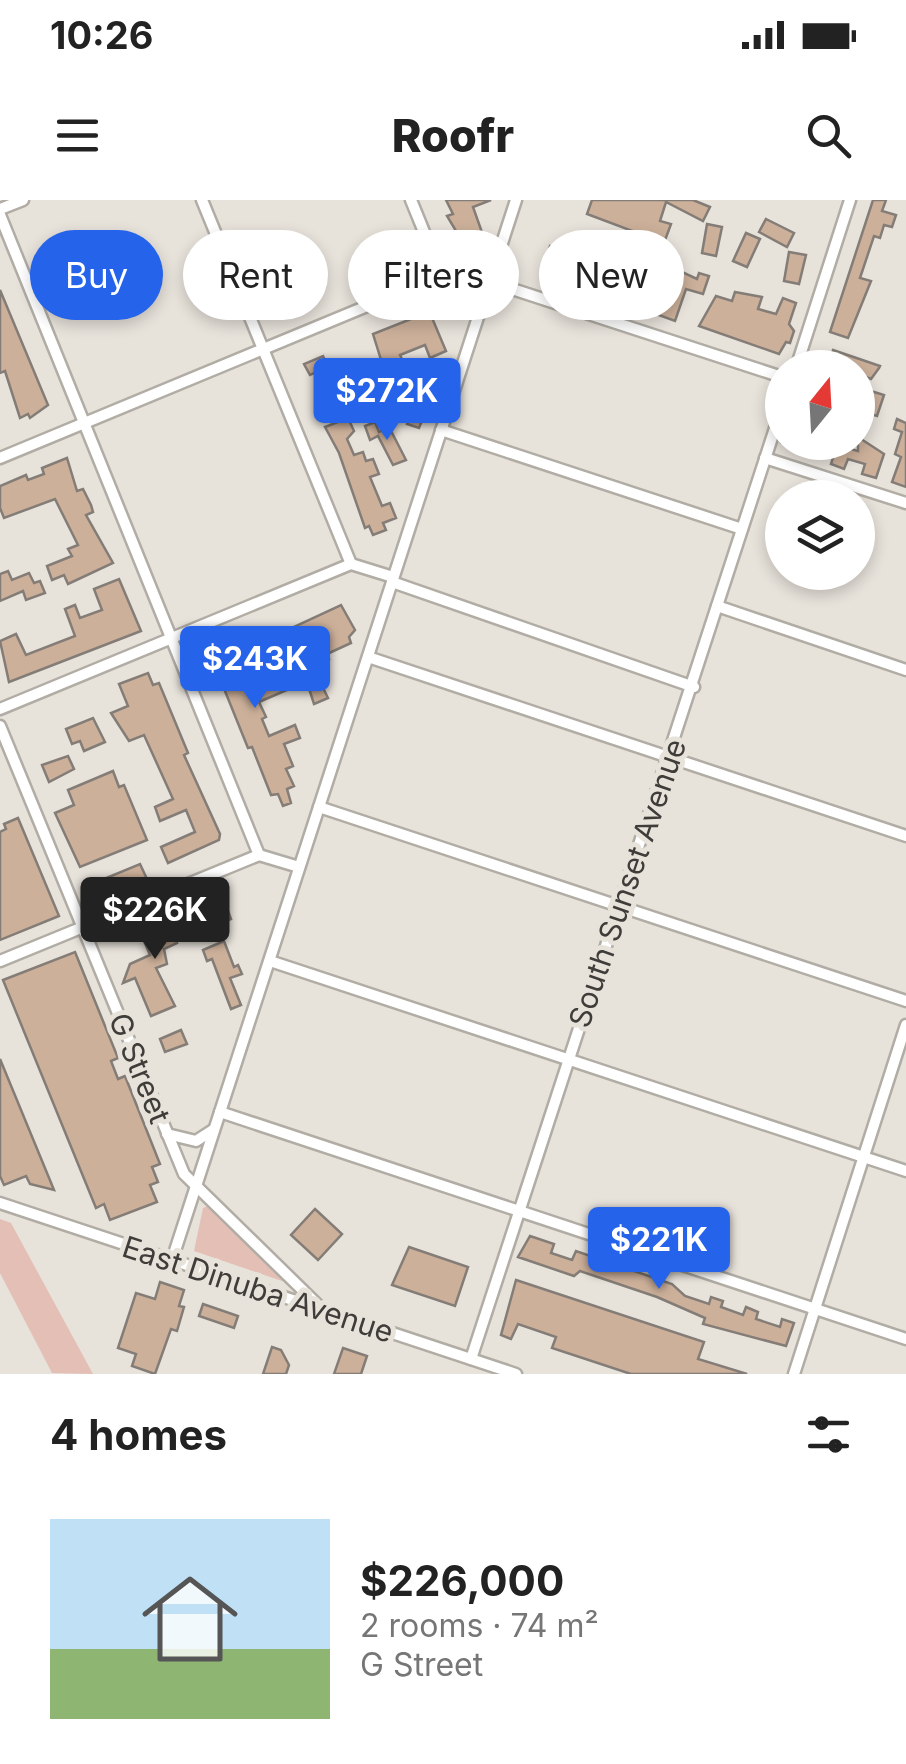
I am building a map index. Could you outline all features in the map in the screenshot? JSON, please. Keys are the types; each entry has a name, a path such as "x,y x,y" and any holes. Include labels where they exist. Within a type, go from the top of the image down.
{"street":[{"path":"23,200 0,212 259,855"},
{"path":"202,200 351,564"},
{"path":"411,200 423,230"},
{"path":"506,230 516,200"},
{"path":"802,350 850,200"},
{"path":"519,291 765,371"},
{"path":"0,458 348,315"},
{"path":"172,1260 477,320"},
{"path":"441,430 742,528"},
{"name":"South Sunset Avenue","path":"471,1359 694,687 765,458"},
{"path":"771,460 906,504"},
{"path":"0,709 351,564 694,687"},
{"path":"717,606 906,670"},
{"path":"368,657 906,836"},
{"name":"G Street","path":"0,726 184,1174 322,1310"},
{"path":"319,807 906,1001"},
{"path":"0,961 259,855 299,867"},
{"path":"270,962 906,1170"},
{"path":"794,1374 906,1025"},
{"path":"220,1112 906,1339"},
{"path":"167,1134 196,1141 214,1129"},
{"name":"East Dinuba Avenue","path":"0,1204 516,1374"}],"shaded area":[{"path":"208,1206 285,1282 194,1251 203,1208"},
{"path":"0,1219 11,1223 93,1374 52,1373 0,1273"}],"building":[{"path":"446,200 491,200 473,207 481,230 455,230 447,216 453,214"},
{"path":"592,200 693,200 710,207 703,221 666,202 660,221 671,224 669,230 629,230 587,214"},
{"path":"873,200 886,200 882,211 896,215 892,227 884,225 880,238 874,236 860,278 871,281 848,338 830,332"},
{"path":"766,219 794,233 787,247 759,232"},
{"path":"707,224 722,227 716,256 702,253"},
{"path":"746,233 760,239 747,267 733,261"},
{"path":"789,252 806,255 799,284 784,281"},
{"path":"684,273 697,279 699,273 709,276 703,294 686,289 684,295"},
{"path":"0,290 48,405 30,418 28,414 20,418 5,371 0,373"},
{"path":"735,292 762,297 758,309 776,314 783,298 796,303 789,324 794,331 790,343 786,342 781,350 768,350 699,326 716,296 732,301"},
{"path":"408,320 433,320 446,351 430,358 425,345 400,355 407,370 396,375 402,391 392,395 373,334"},
{"path":"323,356 328,367 310,375 304,364"},
{"path":"418,390 432,395 419,428 407,424"},
{"path":"875,392 884,395 875,415"},
{"path":"348,418 354,431 347,439 354,455 363,452 366,461 373,459 379,474 370,477 382,506 390,503 396,518 383,523 386,530 373,535 369,526 365,528 339,453 325,427"},
{"path":"897,419 906,423 906,487 892,482 901,457 895,454 902,432 894,429"},
{"path":"375,422 379,432 389,427 406,460 393,465 378,436 370,440 365,426"},
{"path":"875,448 884,454 876,478 862,474 865,464 851,460 875,460"},
{"path":"67,458 77,491 83,489 91,505 93,512 86,515 113,563 68,584 64,575 52,580 47,566 72,556 68,549 78,545 55,499 4,518 0,508 0,486 26,475 28,480 44,474 42,468"},
{"path":"832,460 848,460 844,469 831,464"},
{"path":"8,571 12,580 29,573 34,583 40,581 45,593 26,600 23,591 0,601 0,574"},
{"path":"119,579 141,631 9,682 0,641 16,634 26,655 75,636 65,609 75,605 80,618 102,610 94,589"},
{"path":"341,605 355,630 349,637 351,643 327,654 329,659 320,662 311,638 292,646 285,631"},
{"path":"265,629 270,642 244,653 259,691 285,680 289,689 259,702 266,717 262,719 269,736 295,725 300,738 284,744 293,766 286,769 294,786 287,789 291,803 283,806 278,794 271,795 252,747 248,748 208,649"},
{"path":"314,669 328,698 314,704 304,673"},
{"path":"148,673 153,685 159,683 188,753 184,755 220,834 219,840 168,863 161,847 195,832 186,810 160,821 155,807 173,799 144,735 129,741 111,713 128,706 119,684"},
{"path":"93,718 105,742 84,751 80,741 72,744 66,729"},
{"path":"68,756 74,769 49,782 42,765"},
{"path":"113,771 119,787 124,785 147,840 80,867 55,813 74,805 68,790"},
{"path":"18,818 59,916 0,940 0,832 6,829 4,824"},
{"path":"140,864 147,879 94,902 87,886"},
{"path":"224,900 231,919 199,932 192,915 195,910"},
{"path":"176,910 182,923 171,928 177,943 164,949 167,964 156,968 175,1006 151,1016 135,978 123,983 130,964 150,955 138,927"},
{"path":"224,941 234,967 238,965 242,974 230,978 241,1005 231,1009 212,959 207,961 203,950"},
{"path":"75,952 118,1058 111,1061 118,1079 125,1076 160,1164 152,1167 158,1182 150,1185 157,1202 110,1220 104,1204 96,1208 3,980"},
{"path":"181,1030 187,1044 165,1052 160,1039"},
{"path":"0,1059 54,1190 30,1184 26,1176 4,1185 0,1176"},
{"path":"315,1209 342,1234 318,1260 291,1235"},
{"path":"530,1236 554,1244 551,1253 572,1260 576,1251 672,1284 685,1296 709,1304 711,1297 723,1301 721,1307 743,1315 746,1307 758,1312 756,1319 780,1327 782,1319 794,1323 786,1346 703,1324 705,1318 657,1297 580,1271 574,1276 518,1257"},
{"path":"409,1247 468,1267 455,1306 392,1285"},
{"path":"516,1280 704,1342 698,1359 747,1374 631,1374 552,1348 556,1337 518,1324 511,1339 501,1335"},
{"path":"160,1282 184,1290 179,1306 184,1307 177,1331 171,1329 155,1374 132,1366 136,1354 118,1348 136,1293 155,1299"},
{"path":"203,1304 238,1316 234,1328 199,1316"},
{"path":"272,1347 281,1350 289,1365 286,1374 263,1374"},
{"path":"343,1348 367,1356 361,1374 334,1374"}]}
